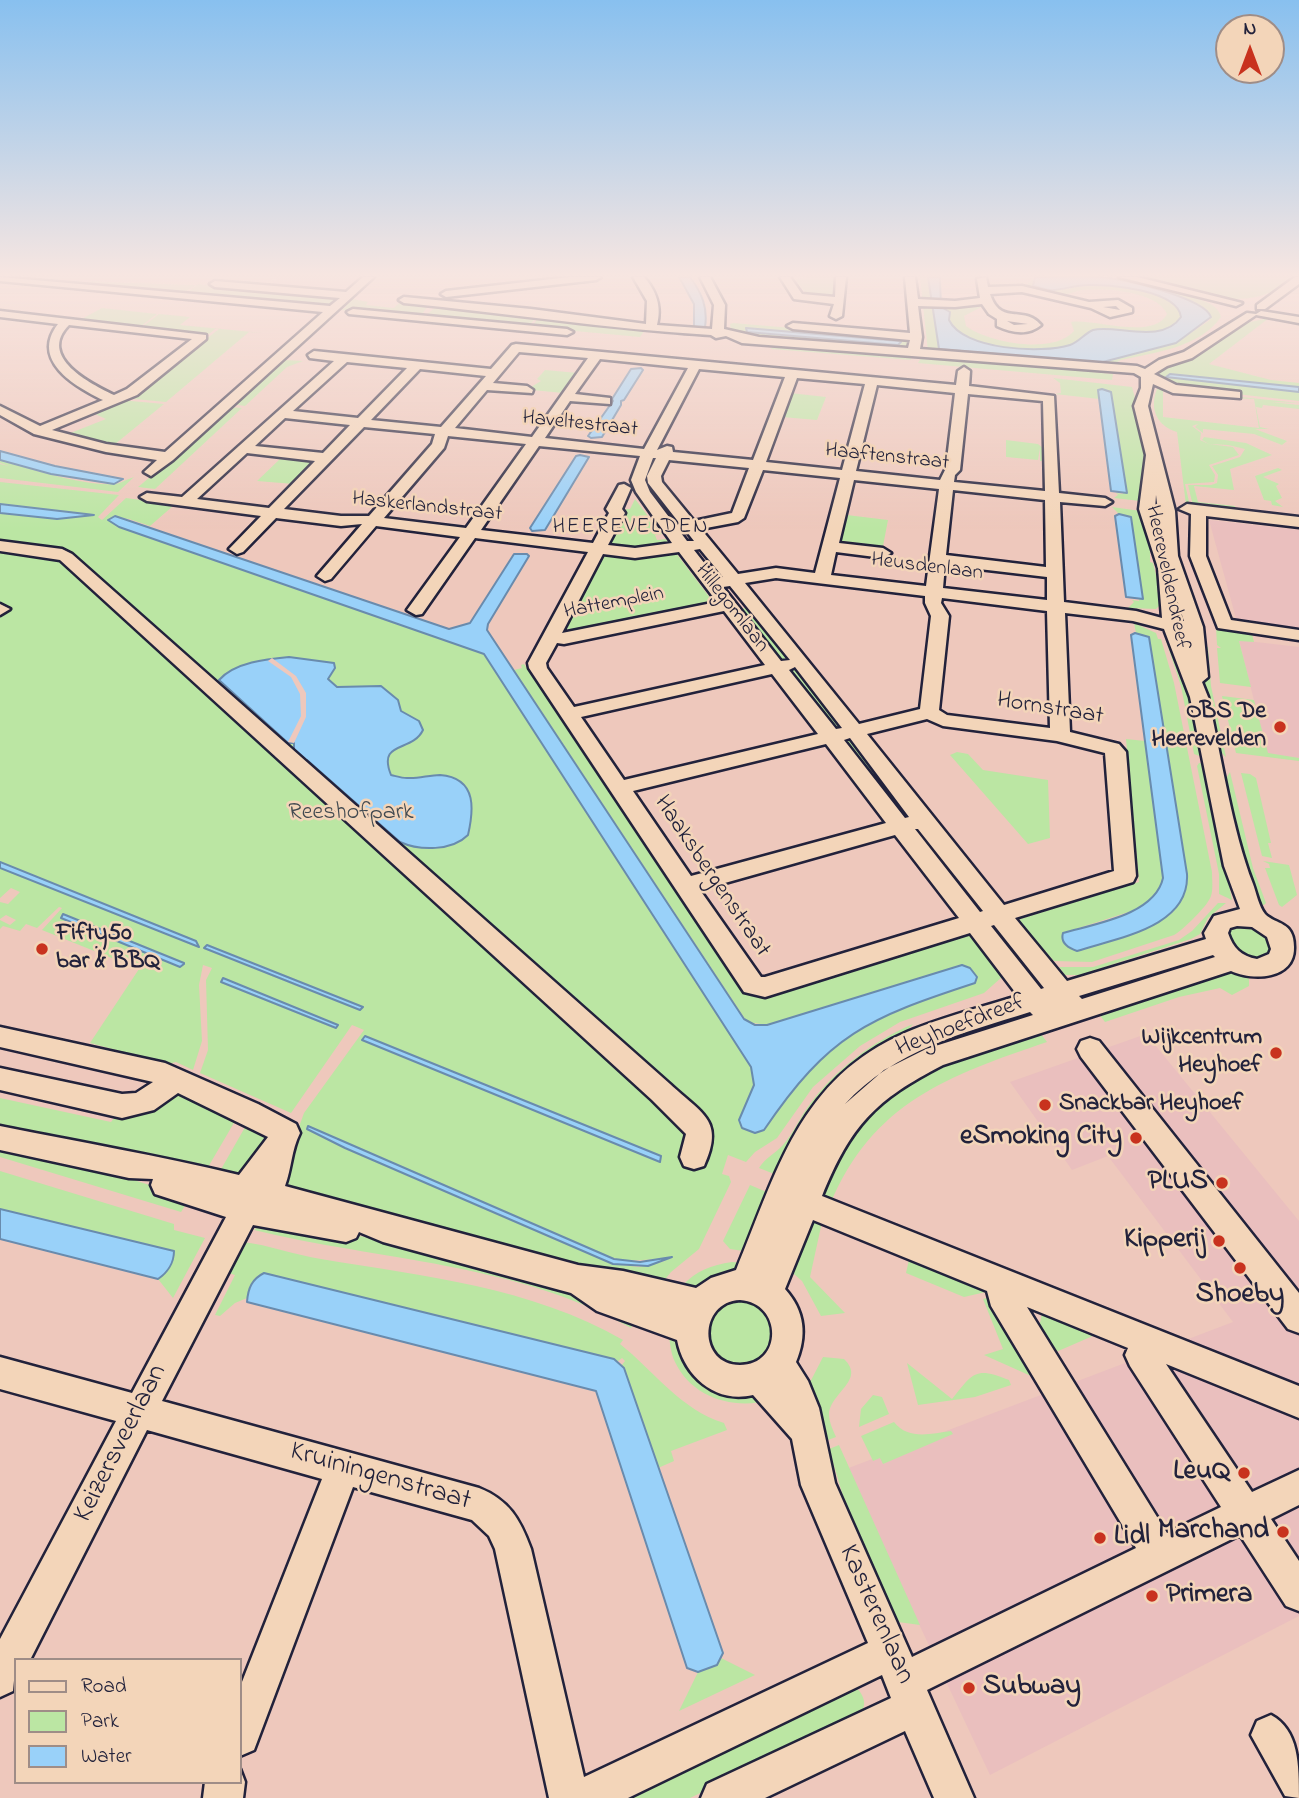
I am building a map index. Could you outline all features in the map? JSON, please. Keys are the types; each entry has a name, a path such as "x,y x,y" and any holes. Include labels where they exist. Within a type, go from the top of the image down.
{"street":[{"path":"59,361 71,377 114,400"},
{"path":"39,431 136,390 172,361"},
{"path":"151,472 275,361"},
{"path":"186,501 341,361"},
{"path":"374,361 494,373"},
{"path":"325,576 439,445 444,431 505,361"},
{"path":"416,610 592,361"},
{"path":"654,361 1047,398 1060,732 1057,736"},
{"path":"947,361 960,364 1012,362 1140,374 1157,378 1173,388 1235,395"},
{"path":"1140,374 1171,361"},
{"path":"619,788 929,713 940,615 933,603 934,591 948,474 953,470 962,390 960,364"},
{"path":"237,550 417,365"},
{"name":"Hillegomlaan","path":"702,365 657,454 638,480 643,492 670,531 1043,1010"},
{"path":"670,531 739,515 792,374"},
{"name":"Heereveldendreef","path":"1140,374 1136,396 1149,431 1152,456 1167,509 1170,556 1193,623 1199,697 1246,919"},
{"path":"822,578 872,382"},
{"path":"483,386 527,390"},
{"path":"566,397 605,401"},
{"path":"0,410 39,431 106,448 168,457"},
{"name":"Haveltestraat","path":"282,414 657,454"},
{"path":"244,449 326,458"},
{"name":"Hillegomlaan","path":"657,454 655,483 800,661 853,732 1069,1001"},
{"name":"Haaftenstraat","path":"657,454 1105,502"},
{"name":"Heereveldendreef","path":"1152,456 1147,506 1167,568 1170,620 1199,697"},
{"name":"Hattemplein","path":"624,488 614,509 617,513 551,637 564,639 728,605"},
{"name":"Haskerlandstraat","path":"147,497 643,554 702,544"},
{"path":"1147,506 1299,522"},
{"path":"1196,511 1198,556 1223,624 1299,635"},
{"path":"0,546 62,554 661,1092 700,1130 699,1145 694,1157"},
{"path":"830,547 883,553"},
{"path":"937,559 1054,573"},
{"name":"Heusdenlaan","path":"712,584 775,573 1193,623"},
{"name":"Haaksbergenstraat","path":"551,637 537,663 538,668 752,985 758,987 976,922"},
{"path":"569,714 800,661"},
{"name":"Hornstraat","path":"929,713 943,720 1105,745 1116,752 1125,876 999,915"},
{"path":"685,886 923,820"},
{"path":"976,922 999,915"},
{"path":"1246,919 1277,930 1294,955 1282,966 1265,970 1227,952 1216,933 1219,925 1246,919"},
{"name":"Heyhoefdreef","path":"756,1290 805,1203 826,1152 845,1121 893,1078 1043,1010 1227,952"},
{"name":"Heyhoefdreef","path":"756,1290 798,1155 815,1121 840,1089 864,1069 906,1044 1043,1010"},
{"path":"0,1037 156,1071 175,1079 135,1107 0,1079"},
{"path":"1090,1049 1299,1318"},
{"name":"Keizersveerlaan","path":"0,1678 253,1198 279,1164 278,1150 286,1133 248,1112 175,1079"},
{"path":"0,1138 130,1165 144,1177 253,1198 356,1230 383,1228 578,1280 608,1300 695,1316"},
{"path":"805,1203 1004,1284 1151,1351 1299,1402"},
{"path":"1004,1284 1002,1295 1160,1554"},
{"path":"719,1288 756,1290 782,1311 788,1331 786,1351 768,1371 735,1380 712,1371 701,1359 694,1345 695,1316 719,1288"},
{"path":"1151,1351 1246,1513 1299,1593"},
{"name":"Kasterenlaan","path":"768,1371 805,1429 818,1485 954,1798"},
{"name":"Kruiningenstraat","path":"0,1373 479,1506 496,1514 505,1524 513,1549 569,1798"},
{"path":"242,1731 343,1468"},
{"path":"584,1798 903,1680 1299,1487"},
{"path":"721,1798 903,1680"},
{"path":"1271,1735 1299,1782"}],"shaded area":[{"path":"1209,520 1299,530 1299,629 1237,622"},
{"name":"OBS De Heerevelden","path":"1239,640 1299,647 1299,761 1268,757"},
{"path":"1146,1034 1299,1221 1299,1616 990,1775 846,1469 1233,1322 1108,1156 1072,1170 1010,1082"}],"green space":[{"path":"178,361 215,361 166,402 124,398 139,392"},
{"path":"283,361 303,361 287,367 245,406 232,404"},
{"path":"974,361 1113,374 1112,380 918,363"},
{"path":"1031,361 1119,361 1113,368"},
{"path":"1175,361 1213,361 1209,364 1271,380 1299,383 1299,387 1170,374 1167,377 1299,392 1299,401 1174,387 1152,374 1161,366"},
{"path":"545,370 578,373 563,393 532,390 531,387 541,381 537,379"},
{"path":"1053,378 1132,387 1147,443 1140,501 1114,498 1118,495 1116,493 1123,494 1107,390 1098,390 1099,399 1055,394 1061,393 1060,383"},
{"path":"1157,389 1163,389 1163,417 1259,428 1254,399 1231,396 1299,403 1272,402 1299,405 1299,409 1263,405 1262,408 1256,407 1260,427 1269,429 1255,429 1287,441 1282,445 1254,434 1203,429 1203,433 1195,427 1198,424 1192,426 1201,433 1200,440 1233,447 1239,455 1209,465 1215,475 1214,482 1185,484 1190,506 1186,505 1177,432 1164,426 1156,416 1154,403"},
{"path":"790,393 826,397 817,420 782,417"},
{"path":"120,400 164,404 114,445 68,434 106,419 95,414"},
{"path":"229,407 242,408 155,489 138,487 164,468"},
{"path":"1204,437 1246,443 1272,455 1230,469 1234,490 1194,486 1198,502 1235,506 1236,510 1193,506 1188,485 1217,483 1218,475 1212,466 1240,457 1245,449 1209,444 1202,440"},
{"path":"1006,440 1038,444 1044,449 1044,461 1040,461 1040,448 1038,460 1006,457"},
{"path":"281,458 316,462 294,484 257,481"},
{"path":"0,460 57,476 101,484 116,484 134,477 118,492 0,478 0,464 9,466 0,463"},
{"path":"1278,468 1282,470 1263,477 1279,484 1276,486 1282,498 1275,501 1283,507 1264,500 1255,476"},
{"name":"Reeshofpark","path":"0,482 119,495 98,517 102,520 126,498 171,504 170,506 173,506 150,526 111,517 113,523 484,654 751,1067 755,1082 744,1128 754,1132 764,1130 809,1071 854,1034 906,1007 975,983 977,977 970,968 767,1025 747,1022 514,670 522,668 521,665 524,664 746,992 757,996 770,995 970,934 1002,977 984,993 900,1022 860,1046 813,1087 777,1138 755,1152 746,1162 728,1155 722,1174 729,1176 731,1182 699,1249 662,1283 645,1287 285,1186 292,1146 304,1113 364,1030 352,1025 291,1113 200,1073 208,1050 206,980 212,968 203,965 199,985 202,1041 193,1070 176,1062 168,1064 90,1043 139,969 42,930 62,908 59,907 37,928 26,924 20,931 3,926 0,929 0,920 10,925 16,920 6,915 0,919 0,902 8,904 20,892 11,888 0,898 0,506 93,515 0,504","holes":["63,914 184,964 180,967 61,918","224,978 338,1025 335,1028 221,982","365,1036 660,1156 660,1161 363,1040","309,1126 607,1256 624,1260 665,1261 639,1267 613,1264 307,1129"]},
{"path":"635,499 651,520 648,521 662,534 655,535 657,540 666,539 670,545 644,549 607,545 626,509 630,509"},
{"path":"1112,507 1141,511 1150,540 1150,562 1153,563 1160,590 1156,591 1160,592 1160,605 1156,609 1128,608 1134,602 1132,600 1139,601 1126,515 1119,514"},
{"path":"847,515 888,520 883,546 841,541"},
{"path":"603,553 642,558 676,553 714,603 570,631 565,627"},
{"path":"746,608 787,659 778,660 739,609"},
{"path":"1134,623 1156,633 1158,639 1161,639 1174,683 1212,872 1212,894 1198,914 1174,935 1092,962 1054,961 1017,920 1139,882 1126,739 1145,741 1163,872 1161,884 1152,899 1138,909 1063,933 1077,951 1149,927 1173,912 1187,880 1149,637 1136,633"},
{"path":"1216,627 1252,634 1254,642 1239,641 1251,687 1220,683 1217,648 1221,648 1217,645"},
{"path":"1166,641 1173,641 1184,669 1205,758 1194,754 1181,686"},
{"path":"1200,645 1208,647 1211,686 1226,757 1220,749 1210,722"},
{"path":"789,670 799,671 841,726 835,729"},
{"path":"1222,696 1254,700 1268,753 1299,758 1299,761 1236,753"},
{"path":"852,739 910,816 903,817 844,740"},
{"path":"957,752 968,754 983,770 1048,780 1050,838 1028,844 950,755"},
{"path":"1199,763 1206,764 1232,900 1219,894 1219,874 1197,766"},
{"path":"1230,772 1253,868 1266,903 1264,905 1257,904 1244,865 1225,780"},
{"path":"1241,773 1256,778 1272,858 1262,856"},
{"path":"1263,861 1289,865 1297,895 1282,907 1265,868 1270,868 1269,864"},
{"path":"1218,903 1226,903 1208,918 1200,934 1191,939 1080,975 1065,975 1059,967 1093,967 1179,940 1192,931"},
{"path":"1239,924 1249,924 1276,939 1270,962 1242,956 1228,941 1228,931"},
{"path":"1216,969 1241,971 1249,979 1249,986 1232,995 1220,988 1179,997 1105,1022 1095,1009"},
{"path":"913,1024 777,1175 759,1168 783,1145 820,1091 843,1068 884,1039"},
{"path":"1037,1029 1047,1042 978,1067 918,1097 892,1117 868,1141 847,1170 830,1205 811,1199 837,1142 906,1077"},
{"path":"180,1092 238,1116 204,1174 0,1129 0,1098 111,1122 119,1112"},
{"path":"248,1122 263,1133 265,1142 246,1168 216,1178"},
{"path":"0,1149 112,1173 190,1198 181,1212 0,1157"},
{"path":"0,1171 174,1224 174,1230 205,1238 173,1298 158,1279 169,1267 173,1251 0,1209"},
{"path":"750,1185 774,1195 750,1252 730,1249 723,1241"},
{"path":"807,1209 822,1222 810,1277 845,1313 821,1316 802,1281 787,1268"},
{"path":"258,1226 329,1230 411,1246 564,1287 637,1316 631,1328 587,1306 494,1276 254,1230"},
{"path":"243,1242 311,1257 476,1286 551,1307 623,1340 620,1344 669,1389 694,1409 724,1423 727,1430 671,1451 674,1461 658,1468 621,1366 625,1361 622,1358 617,1362 264,1273 255,1278 247,1298 235,1303 220,1316 215,1315 235,1275 222,1271"},
{"path":"911,1251 990,1291 964,1297 906,1273"},
{"path":"732,1262 743,1263 739,1269 700,1290 682,1286 704,1270"},
{"path":"993,1296 1039,1373 1031,1376 984,1355 1003,1349 983,1299"},
{"path":"735,1298 760,1308 771,1323 771,1339 763,1353 750,1363 734,1364 719,1355 706,1331 714,1308"},
{"path":"1043,1309 1102,1332 1049,1355 1024,1317 1040,1323"},
{"path":"668,1329 770,1400 756,1403 729,1402 715,1398 692,1385 675,1362"},
{"path":"823,1357 844,1359 850,1366 851,1373 829,1414 836,1437 820,1443 805,1392"},
{"path":"907,1363 952,1399 976,1374 989,1373 1009,1380 1011,1385 975,1397 918,1405"},
{"path":"873,1395 882,1397 889,1414 859,1427 861,1409"},
{"path":"894,1422 913,1434 951,1431 953,1434 883,1464 880,1458 873,1461 861,1436"},
{"path":"839,1445 920,1625 898,1622 843,1496 829,1449"},
{"path":"721,1658 755,1675 679,1711 698,1672 717,1665"},
{"path":"853,1685 864,1700 858,1716 690,1798 609,1798"}],"water":[{"path":"1075,361 1107,361 1099,363"},
{"path":"631,369 643,370 621,401 602,437 588,436 613,401"},
{"path":"1170,374 1299,387 1299,392 1166,377"},
{"path":"1098,390 1111,392 1127,493 1111,491"},
{"path":"0,451 55,466 123,479 114,484 51,474 0,460"},
{"path":"576,456 589,457 545,530 532,531 530,528"},
{"path":"0,504 94,515 57,519 0,513"},
{"path":"1119,514 1131,517 1143,599 1126,597 1115,516"},
{"path":"115,516 449,629 470,623 514,554 527,554 529,556 487,630 744,1019 755,1025 767,1025 962,965 970,968 977,977 975,983 906,1007 854,1034 809,1071 764,1130 755,1133 742,1128 739,1120 754,1085 751,1067 484,654 119,527 108,520"},
{"path":"1135,633 1149,637 1187,874 1185,892 1177,907 1148,928 1077,951 1066,945 1063,933 1122,916 1136,909 1158,891 1163,878 1131,635"},
{"path":"289,657 334,663 335,668 328,679 337,687 381,686 398,700 401,711 419,721 423,730 411,742 392,751 388,764 391,775 411,778 440,775 462,783 472,807 468,835 453,844 436,848 417,847 400,842 307,760 303,760 294,750 294,743 288,743 219,680 242,665"},
{"path":"0,862 196,941 199,947 0,868"},
{"path":"63,914 184,964 180,967 61,918"},
{"path":"207,945 363,1007 360,1010 204,948"},
{"path":"223,978 338,1025 336,1028 221,982"},
{"path":"365,1036 661,1156 660,1162 362,1040"},
{"path":"308,1126 614,1259 640,1262 672,1257 648,1266 613,1264 345,1148 307,1129"},
{"path":"0,1209 174,1251 173,1260 167,1271 158,1279 0,1239"},
{"path":"264,1273 614,1359 624,1368 723,1653 717,1665 698,1672 687,1668 596,1391 247,1302 251,1284"}],"pier":[{"path":"272,658 296,676 306,693 306,717 294,743 288,742 301,716 300,694 291,677 268,661"}],"place":[{"name":"OBS De Heerevelden","path":"1280,727"},
{"name":"Fifty50 bar & BBQ","path":"42,949"},
{"name":"Wijkcentrum Heyhoef","path":"1276,1053"},
{"name":"Snackbar Heyhoef","path":"1045,1105"},
{"name":"eSmoking City","path":"1136,1138"},
{"name":"PLUS","path":"1222,1183"},
{"name":"Kipperij","path":"1219,1241"},
{"name":"Shoeby","path":"1240,1268"},
{"name":"LeuQ","path":"1244,1473"},
{"name":"Marchand","path":"1283,1532"},
{"name":"Lidl","path":"1100,1538"},
{"name":"Primera","path":"1152,1596"},
{"name":"Subway","path":"969,1688"}],"district":[{"name":"HEEREVELDEN","path":"631,529"}]}
